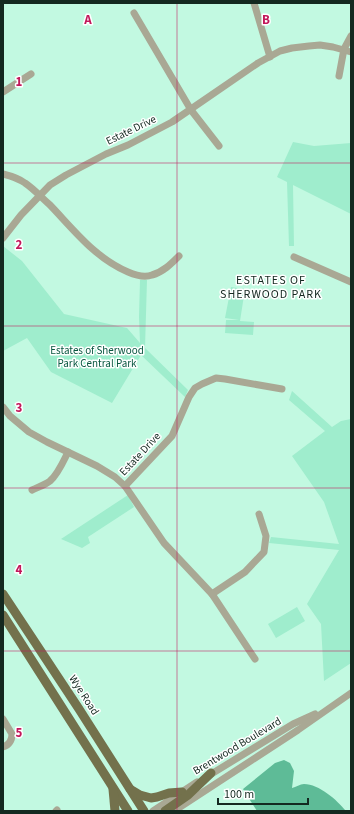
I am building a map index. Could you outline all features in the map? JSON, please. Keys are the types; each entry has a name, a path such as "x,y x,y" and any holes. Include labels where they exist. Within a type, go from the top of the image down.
{"main road":[{"name":"Wye Road","path":"3,594 144,811"},
{"path":"3,614 128,811"},
{"path":"165,811 188,795 211,773"},
{"path":"124,780 131,790 146,797 151,798 169,793 182,792"},
{"path":"113,788 115,811"}],"street":[{"path":"254,3 270,56"},
{"path":"134,13 191,110 219,146"},
{"path":"339,76 348,51 351,36"},
{"name":"Estate Drive","path":"3,238 21,215 50,185 66,175 172,122 270,56 280,51 292,48 320,45 348,51"},
{"path":"3,92 31,74"},
{"path":"3,174 19,178 26,183 107,261 133,274 144,276 152,275 166,268 179,256"},
{"path":"294,257 351,282"},
{"name":"Estate Drive","path":"125,486 172,436 189,397 198,386 216,378 282,389"},
{"name":"Estate Drive","path":"3,407 10,416 29,432 46,442 97,466 115,477 125,486 164,543 212,594 255,659"},
{"path":"32,490 51,480 68,452"},
{"path":"212,594 245,572 264,552 266,536 259,514"},
{"name":"Brentwood Boulevard","path":"176,810 298,730 351,693"},
{"name":"Brentwood Boulevard","path":"153,811 211,773 293,724 335,704"},
{"path":"3,719 12,734 10,742 7,746 3,747"}],"green space":[{"path":"293,142 314,146 351,143 351,214 293,185 294,246 289,246 287,182 277,177"},
{"name":"Estates of Sherwood Park Central Park","path":"3,246 22,261 64,314 127,328 140,343 140,280 147,280 145,348 188,390 185,397 141,355 112,403 51,372 27,338 3,351"},
{"path":"231,287 245,289 240,321 254,322 253,335 225,333 226,320 239,320 225,318"},
{"path":"292,391 332,427 341,421 351,419 351,663 324,681 321,624 307,604 339,550 269,543 271,537 339,544 324,502 292,456 325,431 289,400"},
{"path":"128,495 134,507 88,537 90,543 82,548 61,539"},
{"path":"297,607 305,621 276,638 268,624"},
{"path":"284,760 290,763 294,771 292,788 301,784 316,787 338,802 346,811 257,811 243,789 275,763"}],"district":[{"name":"ESTATES OF SHERWOOD PARK","path":"271,287"}]}
